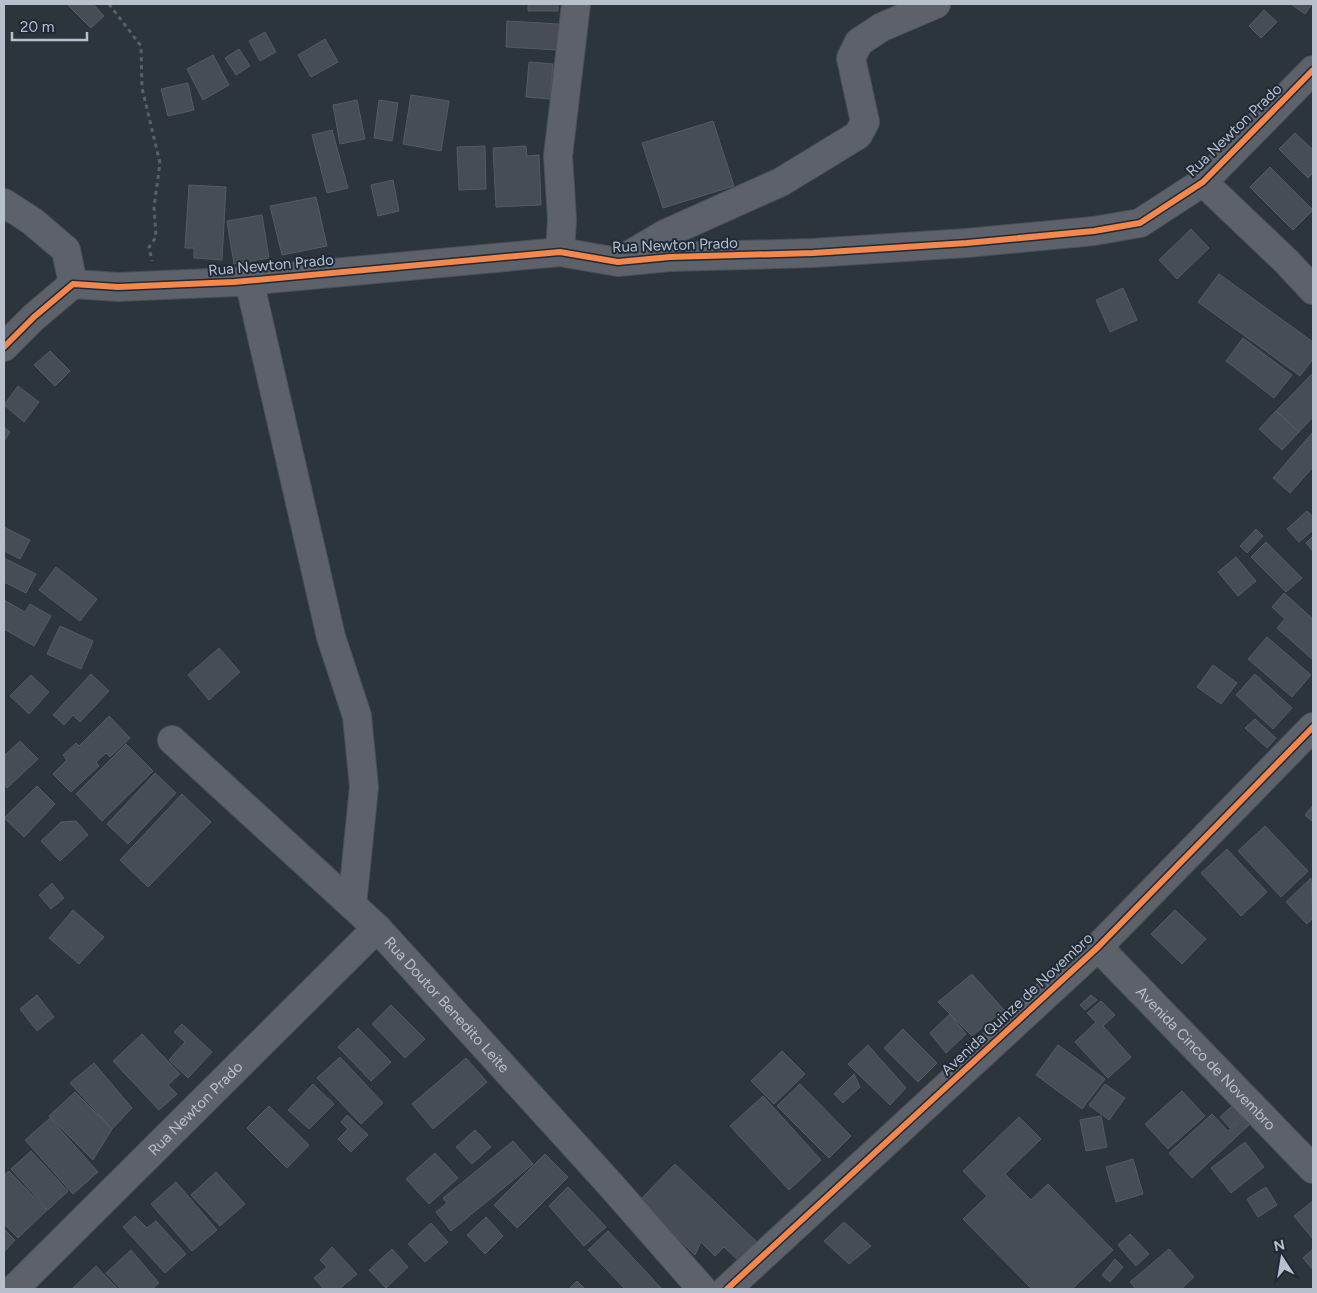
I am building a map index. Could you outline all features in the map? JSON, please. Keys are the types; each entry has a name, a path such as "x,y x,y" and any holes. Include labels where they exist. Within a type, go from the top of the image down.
{"street":[{"path":"560,252 562,219 558,156 576,4"},
{"path":"618,262 665,234 781,182 858,135 865,122 851,58 859,42 882,27 936,4"},
{"name":"Rua Newton Prado","path":"73,284 118,288 249,280 560,252 618,262 670,257 813,253 967,243 1094,231 1140,223 1203,182 1313,70"},
{"path":"1203,182 1313,290"},
{"path":"4,185 11,208 66,250 73,284 34,317 4,347"},
{"path":"249,280 331,637 358,716 364,787 352,906"},
{"name":"Avenida Quinze de Novembro","path":"727,1289 1098,947 1313,727"},
{"name":"Rua Doutor Benedito Leite","path":"172,740 377,928 702,1289"},
{"name":"Rua Newton Prado","path":"14,1289 377,928"},
{"name":"Avenida Cinco de Novembro","path":"1098,947 1313,1169"}],"path":[{"path":"109,4 141,46 142,88 160,163 154,207 156,237 150,247 154,270 153,286"}],"building":[{"path":"67,4 93,4 104,16 91,28"},
{"path":"528,4 558,4 558,11 528,11"},
{"path":"1291,4 1312,4 1305,14"},
{"path":"1264,10 1277,22 1261,38 1249,26"},
{"path":"507,21 559,24 557,50 506,47"},
{"path":"265,32 276,52 260,61 249,41"},
{"path":"325,39 338,62 311,77 298,55"},
{"path":"239,49 250,66 236,75 225,58"},
{"path":"213,55 229,85 203,100 187,69"},
{"path":"529,62 553,64 550,99 526,97"},
{"path":"188,83 194,110 168,116 161,89"},
{"path":"411,95 449,101 441,151 403,144"},
{"path":"357,100 365,139 340,144 333,105"},
{"path":"379,100 398,103 392,141 374,138"},
{"path":"713,121 734,186 663,208 642,143"},
{"path":"332,130 348,188 327,193 312,135"},
{"path":"1295,133 1313,150 1313,173 1308,178 1279,149"},
{"path":"485,146 486,189 459,190 457,147"},
{"path":"526,146 527,156 539,155 541,205 496,207 493,148"},
{"path":"1270,167 1313,210 1293,230 1250,187"},
{"path":"393,180 399,211 378,216 371,185"},
{"path":"189,185 226,187 222,260 194,258 194,248 185,248"},
{"path":"316,197 327,246 282,255 270,206"},
{"path":"262,215 269,258 234,264 227,221"},
{"path":"1191,229 1209,248 1177,279 1159,260"},
{"path":"1219,274 1313,342 1313,359 1300,376 1198,302"},
{"path":"1123,288 1137,320 1110,332 1096,300"},
{"path":"1243,338 1292,375 1274,398 1226,361"},
{"path":"50,351 70,371 55,386 34,365"},
{"path":"1313,373 1313,417 1299,432 1276,411"},
{"path":"18,386 39,402 24,422 4,405"},
{"path":"1276,411 1299,432 1282,450 1259,429"},
{"path":"4,427 10,432 4,441"},
{"path":"1313,432 1313,467 1290,493 1273,478"},
{"path":"1307,511 1313,517 1313,530 1299,542 1287,529"},
{"path":"4,527 30,540 20,559 4,551"},
{"path":"1256,529 1263,536 1247,553 1240,546"},
{"path":"1313,536 1313,551 1306,543"},
{"path":"1266,542 1302,578 1286,592 1251,557"},
{"path":"1236,557 1256,581 1238,596 1218,572"},
{"path":"4,558 36,574 26,593 4,582"},
{"path":"56,567 97,599 80,621 39,590"},
{"path":"1284,593 1313,619 1313,660 1277,628 1285,619 1272,607"},
{"path":"4,600 25,612 30,604 51,616 34,646 4,629"},
{"path":"60,626 93,641 81,669 47,654"},
{"path":"1267,637 1311,675 1292,697 1248,659"},
{"path":"219,648 240,672 209,700 188,675"},
{"path":"1213,665 1237,683 1221,704 1197,687"},
{"path":"91,674 109,691 80,722 73,715 64,725 53,715"},
{"path":"1255,674 1292,708 1273,729 1236,695"},
{"path":"31,675 49,692 29,714 10,696"},
{"path":"109,716 130,738 110,757 106,753 96,762 99,766 71,792 53,774 67,760 63,755 76,743 79,746"},
{"path":"1255,719 1276,738 1267,748 1245,728"},
{"path":"20,741 38,759 7,788 4,784 4,756"},
{"path":"126,744 153,771 102,821 76,794"},
{"path":"155,773 176,793 128,844 107,824"},
{"path":"37,786 55,804 24,837 4,818"},
{"path":"182,794 211,822 148,887 120,860"},
{"path":"1313,805 1313,822 1305,815"},
{"path":"76,821 88,835 60,861 41,841 61,822"},
{"path":"1265,826 1308,871 1281,897 1238,851"},
{"path":"1227,849 1267,892 1241,916 1201,873"},
{"path":"1311,878 1313,918 1307,924 1286,902"},
{"path":"52,883 64,898 51,909 39,895"},
{"path":"73,910 104,937 79,964 49,938"},
{"path":"1175,910 1206,939 1182,964 1151,934"},
{"path":"972,974 1004,1010 972,1036 938,1002"},
{"path":"37,995 54,1017 37,1031 20,1009"},
{"path":"1091,995 1097,1000 1085,1010 1080,1005"},
{"path":"1101,1001 1115,1015 1103,1026 1131,1057 1108,1078 1075,1042 1096,1022 1087,1013"},
{"path":"391,1005 425,1039 405,1058 372,1024"},
{"path":"950,1014 966,1034 946,1053 930,1033"},
{"path":"182,1024 212,1052 188,1078 169,1060 185,1042 174,1032"},
{"path":"358,1028 391,1062 371,1081 338,1047"},
{"path":"903,1029 937,1063 918,1082 884,1048"},
{"path":"142,1034 180,1074 168,1085 177,1094 159,1110 113,1061"},
{"path":"868,1045 906,1088 890,1105 848,1064"},
{"path":"1058,1045 1105,1079 1082,1109 1036,1075"},
{"path":"782,1051 805,1074 774,1104 751,1081"},
{"path":"340,1057 383,1103 361,1124 317,1078"},
{"path":"466,1058 487,1082 433,1129 412,1104"},
{"path":"94,1063 132,1108 112,1129 70,1083"},
{"path":"854,1074 860,1087 843,1103 834,1094"},
{"path":"313,1084 334,1104 309,1129 288,1110"},
{"path":"800,1084 851,1136 829,1158 777,1106"},
{"path":"1105,1084 1125,1098 1109,1120 1089,1105"},
{"path":"1182,1091 1205,1116 1168,1149 1145,1124"},
{"path":"75,1092 112,1129 93,1160 49,1116"},
{"path":"763,1096 821,1160 789,1190 730,1126"},
{"path":"1233,1105 1243,1116 1230,1128 1220,1117"},
{"path":"269,1106 309,1145 287,1168 247,1128"},
{"path":"1212,1114 1228,1131 1243,1118 1249,1125 1192,1178 1169,1153"},
{"path":"347,1115 368,1135 351,1152 338,1139 348,1129 341,1122"},
{"path":"1101,1116 1107,1147 1086,1151 1080,1120"},
{"path":"1019,1117 1041,1139 1005,1174 1031,1200 1048,1184 1113,1250 1072,1289 1032,1289 963,1219 987,1196 963,1171"},
{"path":"50,1118 98,1172 73,1194 25,1140"},
{"path":"475,1130 491,1147 472,1164 456,1147"},
{"path":"513,1141 533,1164 451,1231 436,1212 447,1203 443,1198"},
{"path":"1245,1142 1264,1167 1231,1193 1211,1168"},
{"path":"31,1151 68,1191 48,1210 11,1169"},
{"path":"435,1153 458,1178 429,1204 406,1179"},
{"path":"545,1154 568,1177 517,1228 494,1205"},
{"path":"1133,1159 1143,1194 1116,1202 1106,1167"},
{"path":"675,1164 759,1244 741,1263 724,1247 715,1256 701,1242 695,1255 639,1201"},
{"path":"9,1171 47,1210 18,1238 4,1224 4,1175"},
{"path":"216,1172 245,1204 220,1226 191,1195"},
{"path":"176,1182 217,1230 192,1251 151,1204"},
{"path":"568,1187 606,1227 584,1246 549,1206"},
{"path":"1266,1187 1277,1205 1258,1217 1247,1199"},
{"path":"1313,1201 1313,1239 1294,1216"},
{"path":"135,1216 147,1228 156,1221 186,1254 165,1273 123,1227"},
{"path":"486,1217 503,1236 485,1254 467,1235"},
{"path":"844,1222 871,1246 849,1264 824,1241"},
{"path":"431,1223 448,1242 425,1262 408,1244"},
{"path":"4,1229 15,1240 4,1252"},
{"path":"608,1231 662,1289 625,1289 588,1250"},
{"path":"1130,1234 1149,1254 1136,1266 1118,1245"},
{"path":"332,1247 357,1274 339,1289 324,1289 314,1278 327,1267 320,1260"},
{"path":"392,1249 408,1267 386,1288 369,1270"},
{"path":"1169,1249 1194,1277 1181,1289 1136,1289 1130,1282"},
{"path":"1313,1249 1313,1270 1303,1258"},
{"path":"131,1250 159,1283 152,1289 121,1289 106,1273"},
{"path":"1115,1259 1123,1267 1110,1282 1102,1275"},
{"path":"96,1266 118,1289 72,1289"},
{"path":"577,1281 585,1289 569,1289"}],"cycle path":[{"path":"4,347 34,317 73,284 118,287 234,282 560,252 618,262 670,257 813,253 967,243 1094,231 1140,223 1203,182 1313,70"},
{"path":"727,1289 1098,947 1313,727"}]}
